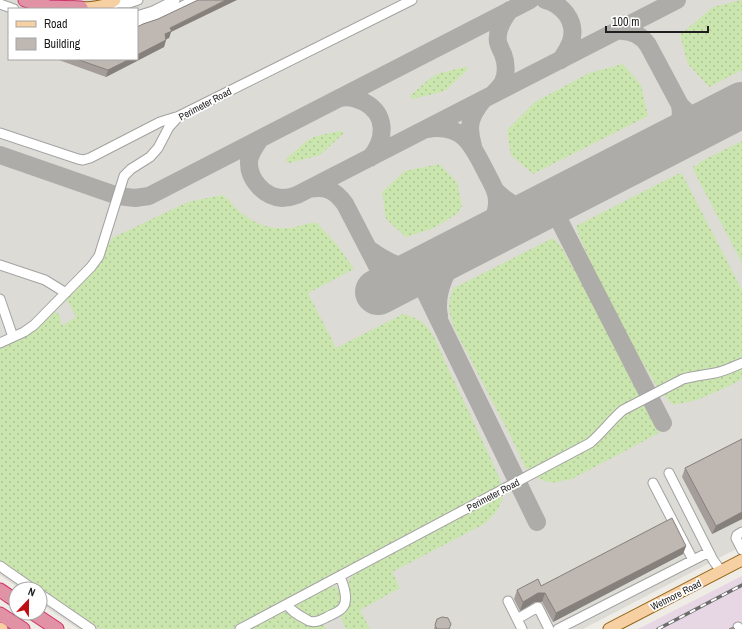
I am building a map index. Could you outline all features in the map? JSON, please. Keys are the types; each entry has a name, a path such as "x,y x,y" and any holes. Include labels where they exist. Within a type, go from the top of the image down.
{"highway":[{"path":"25,0 49,7 81,8"},
{"path":"0,614 23,629"},
{"path":"45,621 57,629"}],"main road":[{"path":"48,0 81,8 113,4"},
{"name":"Wetmore Road","path":"609,629 742,560"}],"street":[{"path":"113,4 129,3 138,0"},
{"path":"138,16 153,11 176,0"},
{"path":"138,25 153,20 195,0"},
{"name":"Perimeter Road","path":"0,343 24,332 34,325 91,267 99,256 124,176 131,169 150,157 158,148 168,127 179,116 412,0"},
{"path":"0,4 11,8"},
{"path":"0,133 83,160 90,158 160,122 179,116"},
{"path":"0,265 45,280 66,293"},
{"path":"0,299 13,337"},
{"name":"Perimeter Road","path":"240,629 590,443 600,434 614,417 623,410 683,379 724,371 742,362"},
{"path":"669,473 711,556 721,571"},
{"path":"653,483 693,560"},
{"path":"742,532 737,534 736,538 742,550"},
{"path":"558,629 693,560 711,556"},
{"path":"0,566 22,581"},
{"path":"287,604 293,611 312,622 320,620 343,608 346,600 345,589 340,576"},
{"path":"48,599 91,629"},
{"path":"508,602 522,629"},
{"path":"517,619 538,607 549,629"}],"shaded area":[{"path":"0,0 742,0 742,546 583,629 78,629 48,608 48,581 9,581 0,575"},
{"path":"742,576 742,622 728,629 638,629"}],"green space":[{"path":"742,0 742,70 709,87 688,64 680,35 713,7"},
{"path":"623,64 641,85 648,116 533,174 511,155 507,130 535,102 589,73"},
{"path":"467,67 467,70 446,90 412,99 410,96 437,74"},
{"path":"340,131 344,133 320,155 290,163 286,161 289,156 308,140 316,136"},
{"path":"742,141 742,263 694,171 693,165 695,167 700,162"},
{"path":"439,164 457,182 462,206 458,213 434,228 406,237 386,219 382,192 405,171"},
{"path":"680,173 683,176 742,290 742,357 723,367 684,374 657,387 602,288 576,226"},
{"path":"222,195 243,214 253,221 263,225 274,228 285,228 296,227 309,223 317,223 338,246 354,269 308,293 336,348 403,314 422,322 433,335 439,346 502,486 233,629 100,629 48,593 48,581 30,581 0,560 0,348 38,328 54,312 59,315 61,324 64,326 76,317 68,301 61,305 92,273 112,238 188,202"},
{"path":"553,238 560,245 586,290 640,396 615,411 601,428 589,439 528,471 456,331 451,320 449,304 454,288"},
{"path":"742,366 742,379 697,400 673,405 662,393 685,382"},
{"path":"644,403 659,433 568,481 567,479 554,483 534,476 613,424 629,410"},
{"path":"503,493 498,509 486,523 392,572 400,588 360,610 370,629 346,629 339,613 347,601 349,583 354,574 353,573"},
{"path":"328,587 337,588 343,594 340,607 314,620 295,607 295,604"},
{"path":"281,612 289,612 322,622 326,629 249,629"}],"building":[{"path":"198,0 226,0 170,28 172,31 165,34 166,40 138,54 138,26 158,19"},
{"path":"79,60 128,60 108,70"},
{"path":"742,439 742,512 716,526 685,468"},
{"path":"672,518 686,546 556,613 545,593 538,593 523,602 517,590 538,579 541,586"},
{"path":"442,617 448,618 451,624 449,629 437,629 435,625 437,619"}],"taxiway":[{"path":"0,155 118,196 135,198 149,196 530,0"},
{"path":"545,0 562,9 571,25 571,40 568,49 561,60"},
{"path":"260,139 252,152 249,161 249,168 254,180 263,191 275,197 284,198 295,196 677,0"},
{"path":"493,94 502,84 505,75 505,60 498,44 498,33 510,10"},
{"path":"617,31 631,32 645,41 680,105 684,109 696,117 705,119 716,118"},
{"path":"340,98 355,98 372,107 377,113 382,128 381,136 379,143 370,158"},
{"path":"473,146 470,133 471,122 475,111 483,100"},
{"path":"673,141 678,133 680,124 680,105"},
{"path":"427,129 449,129 465,138 476,153 492,183 497,200 495,214 492,223 480,239"},
{"path":"309,189 320,188 330,190 338,195 345,204 388,287"},
{"path":"495,190 512,204 517,206 529,208 544,207"},
{"path":"574,191 561,202 558,210 559,220 663,423"},
{"path":"439,316 438,307 440,289 448,270 464,248"},
{"path":"369,249 396,265 411,268 427,267"},
{"path":"416,273 537,522"}],"runway":[{"path":"378,292 742,105"}],"railway":[{"path":"658,629 742,585"}]}
